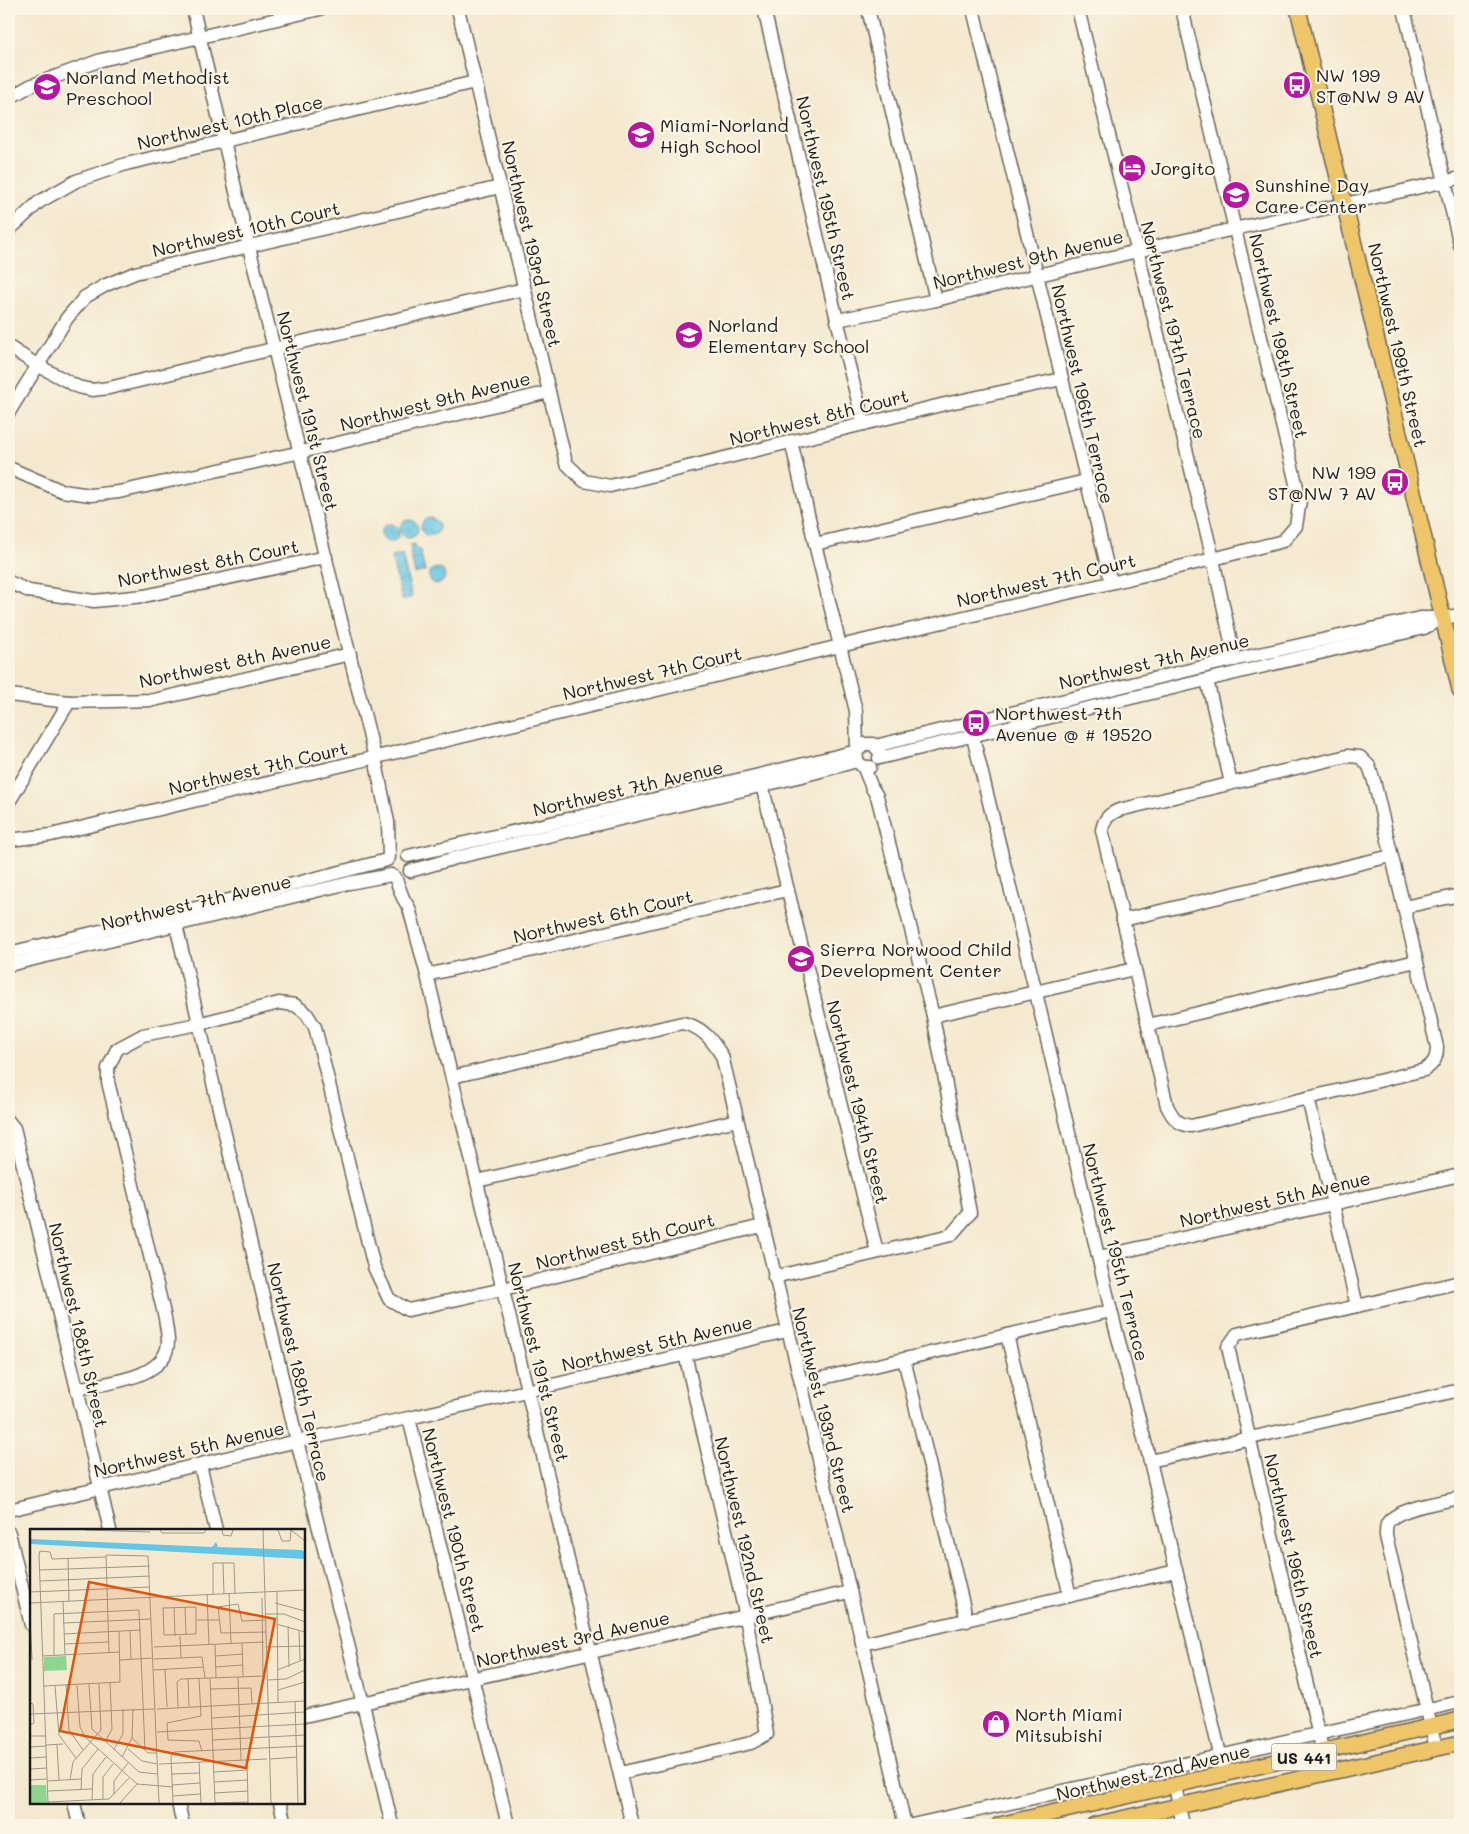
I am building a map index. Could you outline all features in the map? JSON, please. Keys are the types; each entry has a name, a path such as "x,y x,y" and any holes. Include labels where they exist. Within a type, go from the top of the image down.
{"main road":[{"name":"Northwest 199th Street","path":"1298,9 1460,690"},
{"name":"Northwest 2nd Avenue","path":"999,1825 1322,1753 1460,1720"},
{"name":"US 441","path":"1094,1825 1460,1743"}],"street":[{"name":"Northwest 191st Street","path":"193,9 249,247 350,654 397,857"},
{"path":"9,98 30,86 101,60 320,9"},
{"name":"Northwest 193rd Street","path":"458,9 566,463 584,482"},
{"name":"Northwest 195th Street","path":"764,9 837,320 864,424"},
{"path":"868,9 936,300"},
{"name":"Northwest 196th Terrace","path":"973,9 1111,582"},
{"name":"Northwest 197th Terrace","path":"1078,9 1213,559 1235,660"},
{"name":"Northwest 198th Street","path":"1182,9 1300,500 1296,526"},
{"path":"1404,9 1460,245"},
{"name":"Northwest 10th Place","path":"9,230 39,202 76,181 126,164 475,82"},
{"name":"Northwest 9th Avenue","path":"837,320 936,300 1137,251 1460,178"},
{"name":"Northwest 10th Court","path":"9,412 67,318 85,297 106,285 135,273 500,187"},
{"path":"9,347 37,365 78,387 101,389 276,350 524,289"},
{"name":"Northwest 8th Court","path":"584,482 610,486 864,424 1062,379"},
{"name":"Northwest 9th Avenue","path":"9,468 62,492 90,495 119,492 300,452 549,392"},
{"path":"774,1277 951,1235 970,1213 933,1016 790,442"},
{"path":"815,544 1086,481"},
{"name":"Northwest 7th Court","path":"9,840 51,835 840,646 1213,559 1283,541 1296,526"},
{"name":"Northwest 8th Court","path":"9,582 30,591 94,601 144,596 326,557"},
{"name":"Northwest 7th Avenue","path":"9,965 349,883 401,874 459,857 762,785 867,755 1235,660 1420,618 1442,618 1460,615"},
{"name":"Northwest 7th Avenue","path":"9,953 267,891 397,857 758,775 973,737 1424,628 1442,618"},
{"name":"Northwest 8th Avenue","path":"9,695 69,702 154,700 350,654"},
{"path":"1206,680 1231,783"},
{"path":"9,802 69,702"},
{"name":"Northwest 195th Terrace","path":"973,737 1036,993 1110,1311 1150,1461 1225,1774"},
{"path":"1347,756 1360,757 1369,766 1437,1047 1437,1055 1434,1062 1424,1070 1190,1126 1182,1125 1174,1120 1167,1106 1134,969 1102,830 1103,822 1108,816 1119,810 1231,783 1347,756"},
{"name":"Northwest 194th Street","path":"762,785 877,1252"},
{"path":"1123,920 1391,856"},
{"path":"397,857 412,865 401,874 387,868 397,857"},
{"name":"Northwest 191st Street","path":"401,874 452,1077 632,1825"},
{"name":"Northwest 6th Court","path":"427,975 787,890"},
{"path":"1404,907 1460,895"},
{"name":"Northwest 189th Terrace","path":"176,925 297,1441 392,1825"},
{"path":"1148,1025 1416,961"},
{"path":"933,1016 1134,969"},
{"name":"Northwest 5th Court","path":"198,1024 279,1003 295,1005 306,1013 315,1027 374,1267 389,1299 408,1310 503,1289 762,1226"},
{"path":"78,1389 145,1374 161,1361 168,1342 165,1318 108,1082 108,1068 117,1049 143,1036 198,1024"},
{"name":"Northwest 193rd Street","path":"452,1077 682,1024 692,1024 709,1036 722,1056 905,1825"},
{"path":"1308,1098 1357,1306 1460,1282"},
{"path":"477,1181 737,1120"},
{"name":"Northwest 188th Street","path":"11,1125 78,1389 110,1529"},
{"name":"Northwest 5th Avenue","path":"1098,1257 1460,1175"},
{"name":"Northwest 196th Street","path":"1330,1772 1322,1753 1228,1347 1237,1334 1357,1306"},
{"path":"801,1383 1110,1311"},
{"name":"Northwest 5th Avenue","path":"9,1510 297,1441 409,1418 787,1330"},
{"path":"1006,1335 1070,1596"},
{"name":"Northwest 192nd Street","path":"620,1773 751,1743 767,1734 746,1617 685,1354"},
{"path":"904,1359 967,1621"},
{"path":"1150,1461 1460,1390"},
{"name":"Northwest 190th Street","path":"409,1418 508,1825"},
{"path":"200,1465 216,1529"},
{"path":"1436,1748 1386,1536 1387,1524 1394,1515 1406,1510 1460,1498"},
{"path":"9,1533 30,1621"},
{"path":"862,1644 1176,1571"},
{"name":"Northwest 3rd Avenue","path":"305,1716 591,1653 850,1592"},
{"path":"912,1825 1460,1702"},
{"path":"1175,1786 1183,1825"},
{"path":"74,1804 79,1825"},
{"path":"178,1804 183,1825"},
{"path":"280,1804 286,1825"}],"water":[{"path":"426,518 434,518 439,523 437,534 426,536 421,531 421,523"},
{"path":"405,520 413,520 418,525 416,536 405,538 400,533 400,525"},
{"path":"390,524 398,529 399,533 394,541 390,542 382,537 381,533 386,525"},
{"path":"415,544 417,550 420,550 425,571 415,574 410,545"},
{"path":"402,554 412,597 402,600 391,557"},
{"path":"437,568 445,576 437,584 429,576"}],"place":[{"name":"NW 199 ST@NW 9 AV","path":"1297,85"},
{"name":"Norland Methodist Preschool","path":"47,87"},
{"name":"Miami-Norland High School","path":"641,135"},
{"name":"Jorgito","path":"1132,168"},
{"name":"Sunshine Day Care Center","path":"1236,195"},
{"name":"Norland Elementary School","path":"689,335"},
{"name":"NW 199 ST@NW 7 AV","path":"1395,482"},
{"name":"Northwest 7th Avenue @ # 19520","path":"976,723"},
{"name":"Sierra Norwood Child Development Center","path":"801,959"},
{"name":"North Miami Mitsubishi","path":"996,1724"}]}
